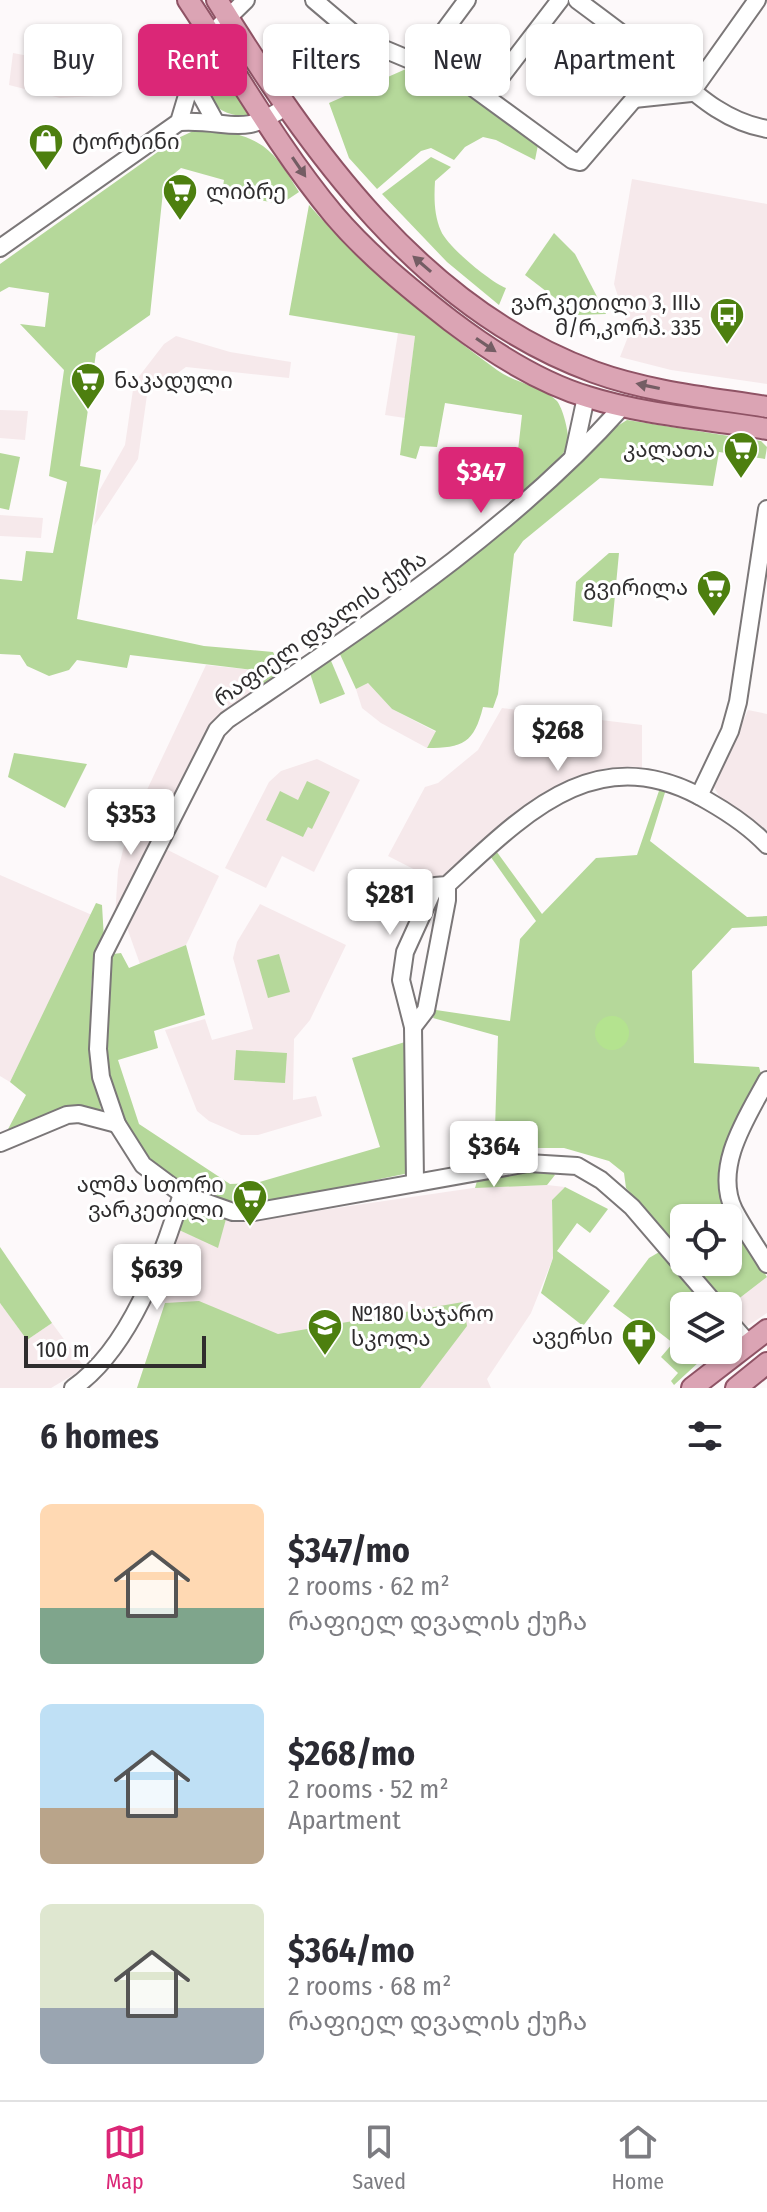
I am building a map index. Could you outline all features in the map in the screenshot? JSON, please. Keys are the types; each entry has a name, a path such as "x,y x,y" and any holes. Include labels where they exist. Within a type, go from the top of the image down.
{"main road":[{"path":"188,0 204,24"},
{"path":"222,8 286,106 345,187 425,267 531,344 596,373 677,393 767,407"},
{"path":"247,91 335,216 407,285 510,361 586,397 622,407 767,429"},
{"path":"586,397 596,373"},
{"path":"692,1388 767,1330"},
{"path":"736,1388 767,1363"}],"street":[{"path":"222,8 246,0"},
{"path":"314,0 360,39 405,58"},
{"path":"449,24 467,0"},
{"path":"510,65 560,0"},
{"path":"577,0 608,24"},
{"path":"703,76 757,0"},
{"path":"179,122 188,96"},
{"path":"201,96 215,121"},
{"path":"488,96 572,160 580,162 636,96"},
{"path":"634,99 662,96"},
{"path":"696,96 740,124 767,129"},
{"path":"0,248 179,122 215,121 245,128 266,121 286,106"},
{"path":"573,458 586,397"},
{"name":"რაფიელ დვალის ქუჩა","path":"622,407 573,458 485,537 217,730 103,955 98,1049 101,1077 117,1124 143,1165 182,1194 233,1212 254,1212 528,1163 577,1166 601,1180 632,1207 705,1292"},
{"path":"699,796 730,731 738,702 767,509"},
{"path":"415,1181 413,1027 401,980 402,967 427,898 435,886 447,885 537,808 582,782 627,775 667,779 732,815 767,845"},
{"path":"413,1027 426,1010 447,885"},
{"path":"767,1080 739,1132 727,1175 732,1207 767,1264"},
{"path":"0,1143 67,1115 79,1114 117,1124"},
{"path":"73,1388 91,1376 129,1322 156,1270 182,1194"},
{"path":"742,1336 748,1343"}],"shaded area":[{"path":"13,53 24,55 24,89 9,85"},
{"path":"405,69 405,96 472,96 538,145 535,160 496,140 483,137 465,147 454,160 431,148 421,151 377,189 349,158 329,103 345,96 389,96 389,76"},
{"path":"52,96 95,96 60,98"},
{"path":"208,96 240,96 254,117 227,113"},
{"path":"204,126 262,145 280,162 299,192 281,204 222,193 224,180 181,168 164,182 150,315 96,353 80,466 101,470 77,619 204,646 273,652 284,673 262,686 253,670 130,655 127,668 77,660 69,670 49,676 27,666 20,655 0,654 0,579 22,581 26,551 53,553 67,482 49,476 64,370 20,324 45,327 49,293 9,287 0,292 0,264 176,139"},
{"path":"431,157 451,167 435,181 435,206 441,231 470,263 506,288 499,305 447,262 382,194"},
{"path":"632,179 767,204 767,384 671,370 620,357 633,324 626,321 614,284"},
{"path":"309,205 375,272 447,332 497,370 557,401 568,432 565,450 544,475 512,504 522,415 445,403 437,447 420,446 416,459 400,455 415,336 289,315"},
{"path":"554,233 575,254 606,314 577,315 525,275"},
{"path":"398,333 415,336 405,418 385,415"},
{"path":"176,336 230,352 291,362 289,378 186,367 147,395 138,459 94,526 99,491 125,445 134,383 164,344"},
{"path":"0,410 28,411 25,440 0,438"},
{"path":"627,420 761,441 767,447 765,459 719,452 713,486 600,478 523,541 514,554 498,694 493,708 483,707 476,729 465,741 450,747 427,748 436,731 392,709 368,683 356,689 338,650 500,533 611,430"},
{"path":"0,453 20,457 9,510 0,508"},
{"path":"0,515 43,518 41,538 0,536"},
{"path":"609,553 619,553 612,627 573,621 576,582"},
{"path":"329,656 345,694 320,704 309,670"},
{"path":"206,665 253,670 262,686 227,713 115,917 118,870 128,830"},
{"path":"368,683 392,709 436,732 427,748 381,723 362,708 356,689"},
{"path":"502,708 642,725 642,768 607,768 571,778 526,807 445,879 433,879 388,856 425,787 438,783 478,750"},
{"path":"748,710 767,714 767,830 720,798 714,787"},
{"path":"14,753 87,764 65,808 8,777"},
{"path":"317,759 360,780 314,872 282,856 266,888 225,868 269,782 281,771"},
{"path":"307,781 330,792 312,829 308,827 303,837 266,820 280,791 298,800"},
{"path":"661,785 667,786 650,841 747,917 767,916 767,926 732,928 692,971 694,1063 759,1067 761,1074 719,1169 718,1181 727,1204 670,1204 670,1238 626,1188 624,1173 609,1161 564,1148 509,1148 494,1160 498,1036 433,1018 436,1010 510,1021 520,939 536,921 488,853 494,848 542,914 596,858 637,855"},
{"path":"164,848 219,876 186,945 140,964 126,925"},
{"path":"0,875 92,915 10,1082 0,1076"},
{"path":"96,903 102,905 104,939 93,964 90,1050 102,1115 6,1133 26,1095 10,1082"},
{"path":"260,904 346,945 310,1020 294,1039 293,1100 316,1096 322,1116 258,1135 241,1135 209,1121 197,1111 165,1030 205,1019 212,1040 253,1029 233,958 237,942"},
{"path":"186,945 205,1015 154,1031 158,1048 118,1060 139,1124 230,1184 256,1183 380,1147 352,1058 405,1042 409,1173 250,1206 198,1192 154,1162 122,1120 112,1094 105,1054 109,962 113,954 121,953 129,968"},
{"path":"279,954 290,992 268,998 257,960"},
{"path":"612,1016 624,1021 629,1033 624,1045 612,1050 600,1045 595,1033 600,1021"},
{"path":"236,1050 287,1053 285,1083 234,1080"},
{"path":"518,1171 550,1171 555,1175 547,1185 475,1188 477,1181"},
{"path":"480,1187 565,1187 552,1200 553,1258 531,1313 487,1379 491,1388 137,1388 165,1303 147,1297 179,1230 216,1246 226,1219 241,1222"},
{"path":"565,1187 608,1209 590,1233 577,1223 557,1251 610,1291 583,1326 541,1293 553,1258 552,1200"},
{"path":"193,1207 226,1219 218,1248 179,1230 183,1216"},
{"path":"742,1235 767,1277 742,1296 742,1292 715,1292 702,1276 742,1276"},
{"path":"0,1247 52,1323 27,1340 0,1303"},
{"path":"661,1251 670,1262 670,1276 681,1276 694,1292 670,1292 670,1341 651,1326 647,1331 613,1306 649,1258"},
{"path":"767,1277 767,1313 746,1327 742,1325 742,1296"},
{"name":"№180 საჯარო სკოლა","path":"199,1301 278,1334 463,1302 467,1326 420,1388 137,1388 165,1303"},
{"path":"0,1303 27,1340 52,1323 85,1368 51,1388 0,1388"},
{"path":"670,1346 670,1364 697,1364 674,1385 671,1381 678,1373 661,1357"}],"place":[{"name":"ტორტინი","path":"46,172"},
{"name":"ლიბრე","path":"180,222"},
{"name":"ვარკეთილი 3, IIIა მ/რ,კორპ. 335","path":"727,346"},
{"name":"ნაკადული","path":"88,411"},
{"name":"კალათა","path":"741,480"},
{"name":"გვირილა","path":"714,618"},
{"name":"ალმა სთორი ვარკეთილი","path":"250,1228"},
{"name":"№180 საჯარო სკოლა","path":"325,1357"},
{"name":"ავერსი","path":"639,1367"}]}
